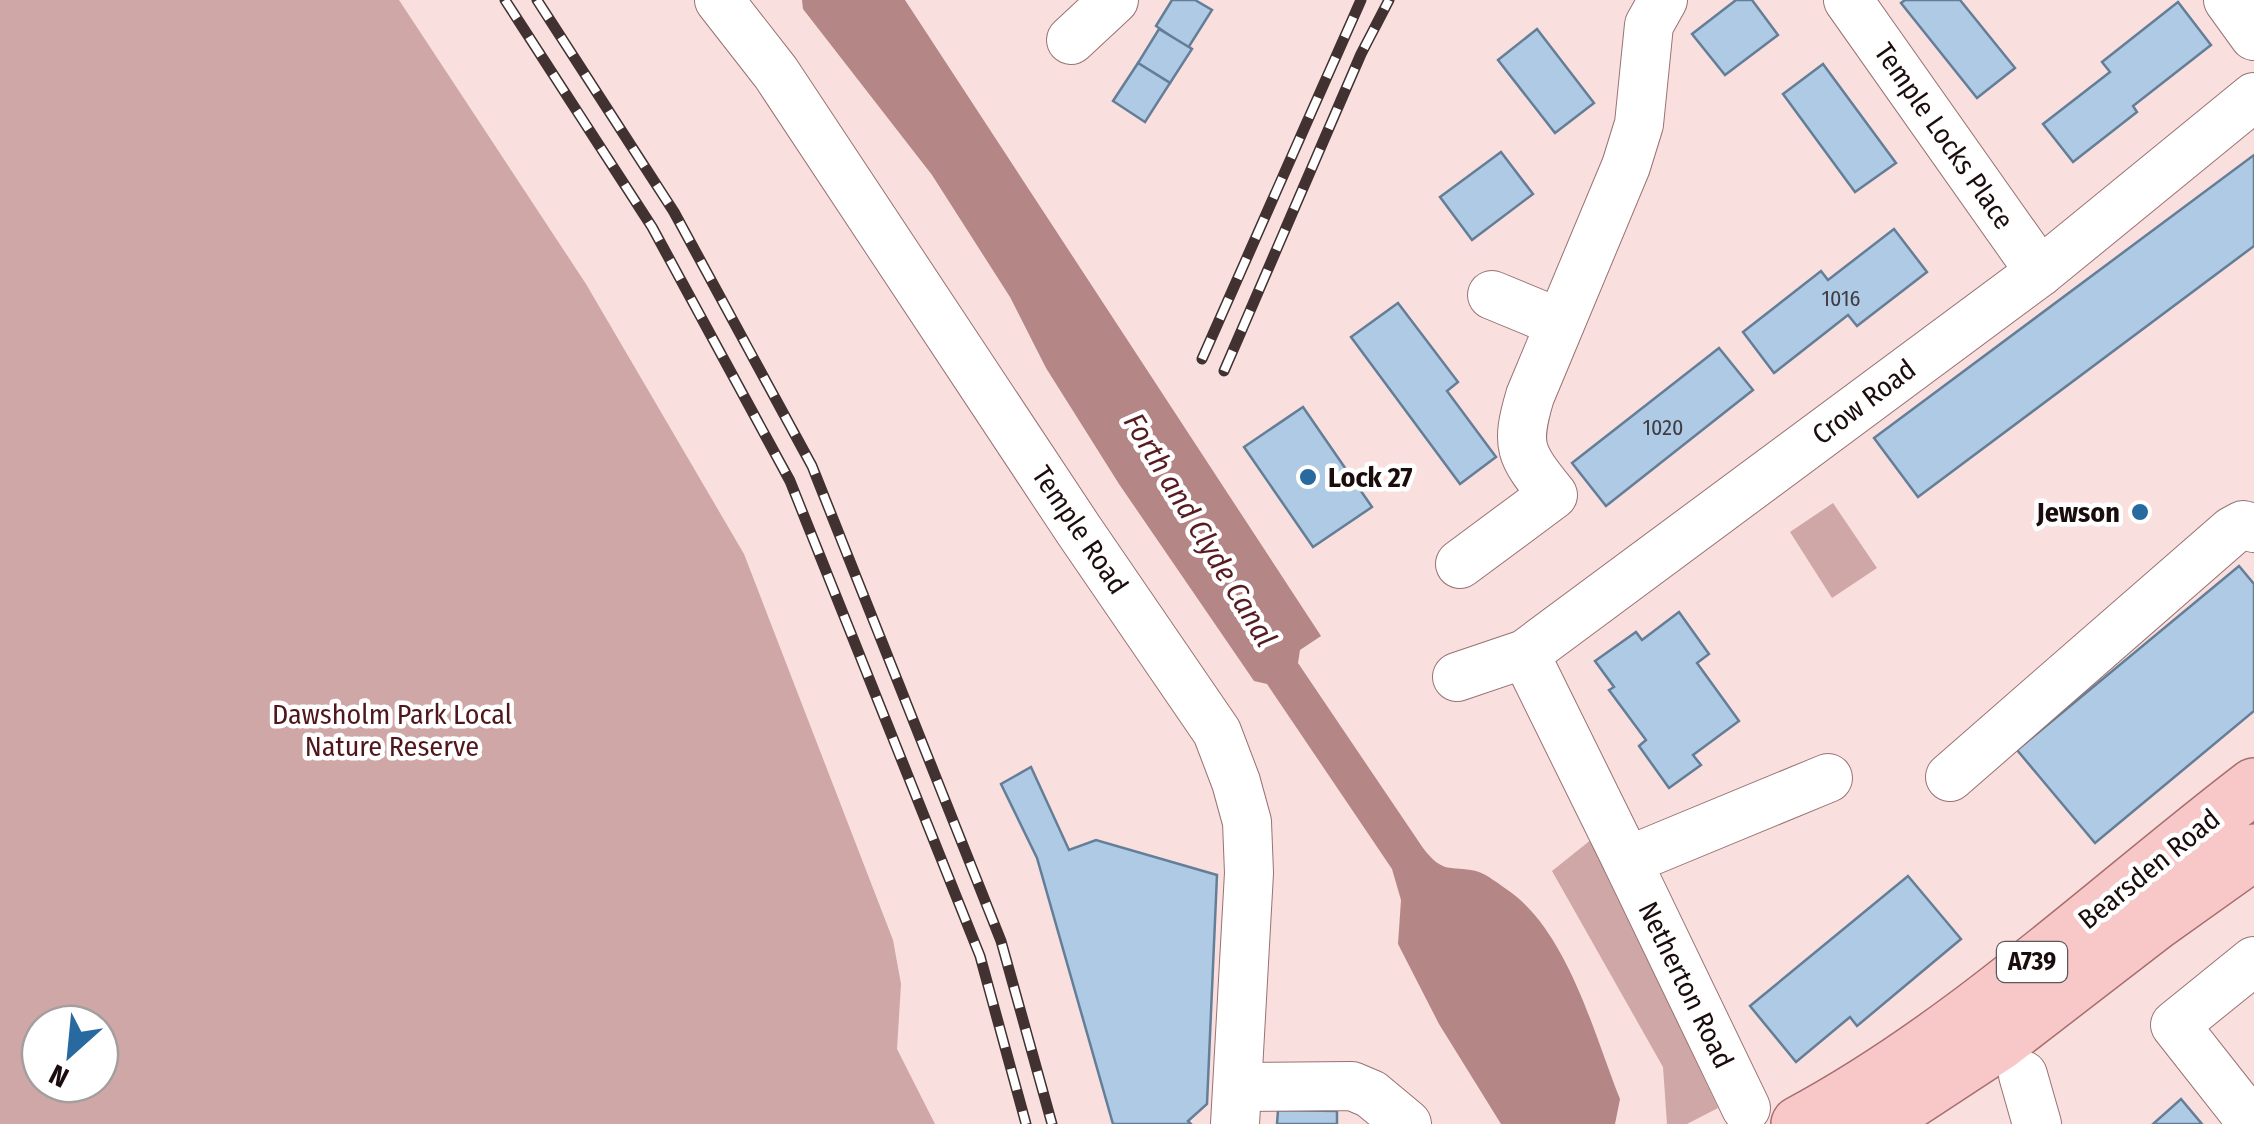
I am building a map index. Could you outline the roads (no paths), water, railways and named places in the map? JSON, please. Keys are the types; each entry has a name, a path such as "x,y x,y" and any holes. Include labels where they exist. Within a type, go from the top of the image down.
{"main road":[{"name":"Bearsden Road","path":"1799,1124 1865,1088 2248,803"},
{"name":"Bearsden Road","path":"1875,1124 2000,1042 2254,852"}],"street":[{"name":"Temple Road","path":"719,0 776,72 1067,513 1217,732 1247,822 1249,873 1236,1105"},
{"path":"1071,40 1114,0"},
{"path":"1460,564 1553,495 1532,469 1519,441 1530,396 1640,124 1649,25 1663,0"},
{"name":"Temple Locks Place","path":"1848,0 2040,272"},
{"path":"2228,0 2254,36"},
{"name":"Crow Road","path":"1456,677 1524,654 2040,272 2254,96"},
{"path":"1492,294 1560,324"},
{"path":"1950,777 2232,531 2243,525 2254,528"},
{"name":"Netherton Road","path":"1524,654 1746,1108"},
{"path":"1627,861 1828,778"},
{"path":"2253,1124 2175,1025 2254,961"},
{"path":"2023,1074 2037,1124"},
{"path":"1236,1105 1352,1086 1371,1094 1407,1124"}],"water":[{"name":"Forth and Clyde Canal","path":"802,0 905,0 1321,636 1300,650 1298,663 1423,848 1442,866 1476,871 1493,880 1530,909 1548,932 1577,986 1620,1099 1615,1124 1501,1124 1439,1024 1398,944 1401,900 1392,869 1267,684 1254,681 1119,484 1046,368 1010,297 932,175 803,9"}],"railway":[{"path":"505,0 652,227 790,481 980,956 1026,1124"},
{"path":"537,0 674,212 812,466 1001,941 1052,1124"},
{"path":"1202,359 1361,0"},
{"path":"1224,371 1361,54 1389,0"}],"place":[{"name":"Lock 27","path":"1308,477"},
{"name":"Jewson","path":"2140,512"}],"park label":[{"name":"Dawsholm Park Local Nature Reserve","path":"392,730"}]}
